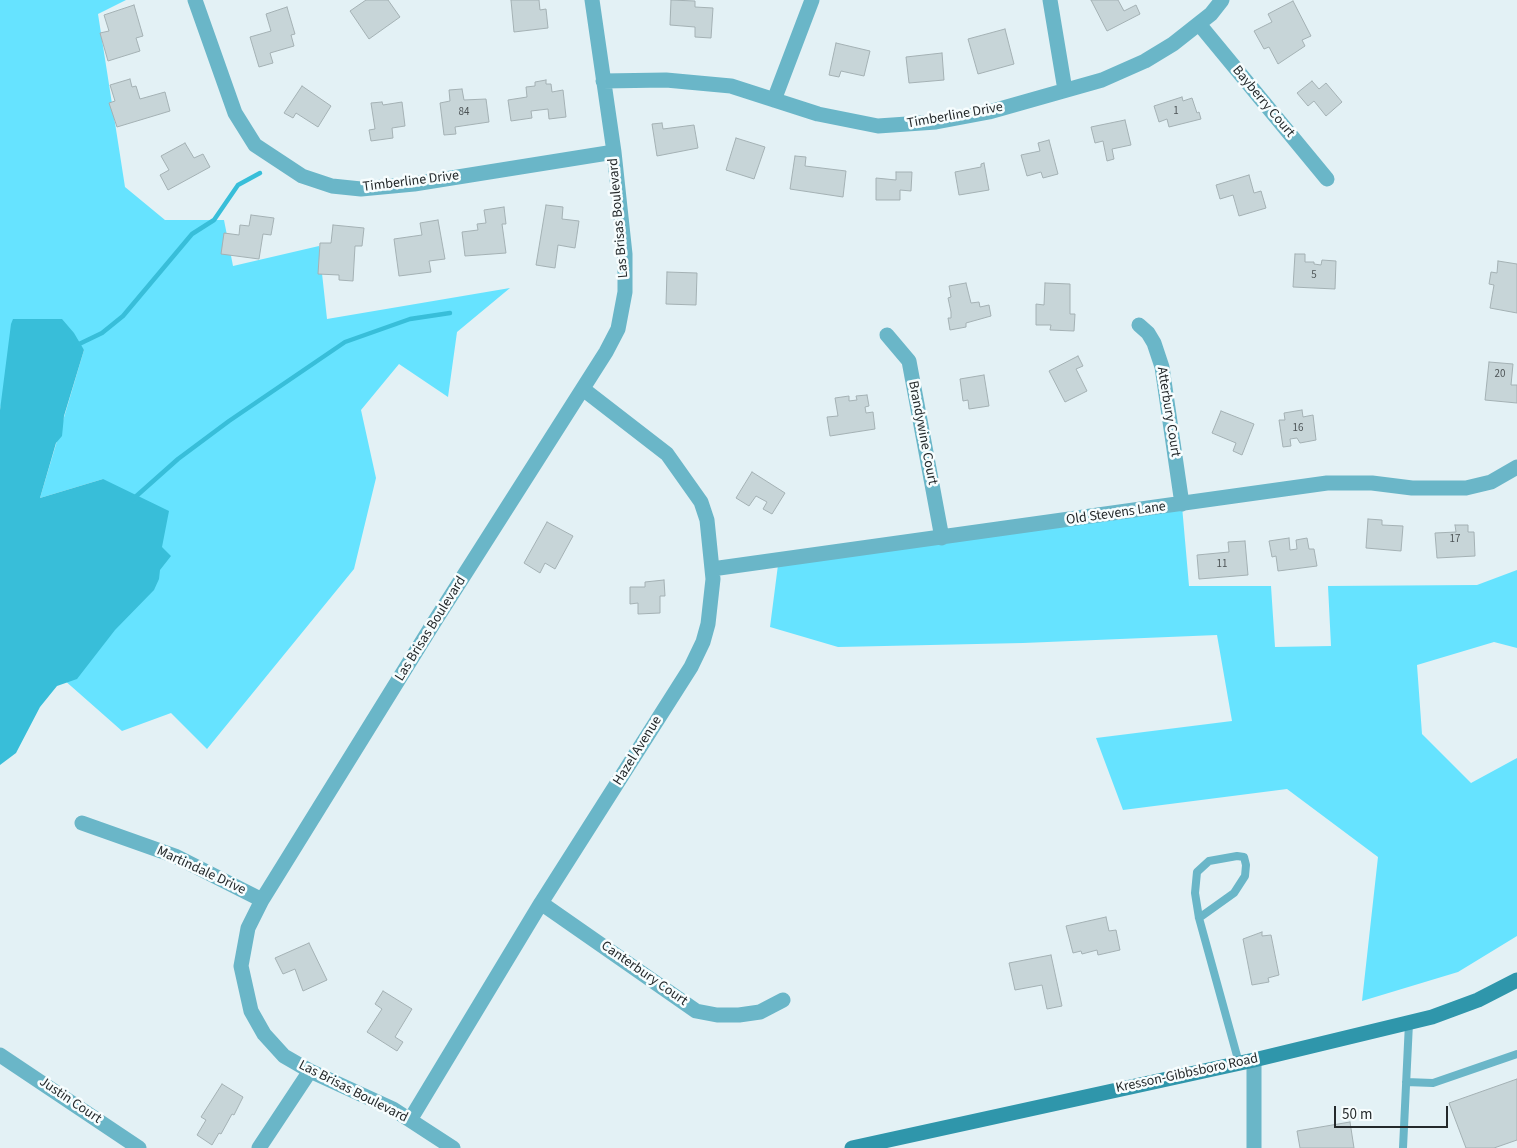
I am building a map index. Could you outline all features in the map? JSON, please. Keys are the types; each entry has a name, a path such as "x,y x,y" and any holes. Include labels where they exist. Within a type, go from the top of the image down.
{"street":[{"name":"Las Brisas Boulevard","path":"454,1148 393,1109 310,1072 284,1056 264,1034 250,1011 241,966 243,945 248,928 262,900 433,624 583,389 618,329 623,306 626,254 614,152 592,0"},
{"path":"774,100 812,0"},
{"path":"1050,0 1065,90"},
{"name":"Timberline Drive","path":"603,81 666,80 731,86 818,114 878,126 936,122 989,112 1102,80 1145,61 1173,44 1199,24 1222,0"},
{"name":"Timberline Drive","path":"199,2 235,113 255,145 302,176 332,186 361,189 414,184 614,152"},
{"name":"Bayberry Court","path":"1199,24 1328,179"},
{"name":"Atterbury Court","path":"1139,325 1148,333 1154,343 1162,367 1182,504"},
{"name":"Brandywine Court","path":"887,335 909,362 942,538"},
{"name":"Hazel Avenue","path":"410,1120 541,903 691,667 703,642 710,611 712,569 707,520 701,502 667,454 583,389"},
{"name":"Old Stevens Lane","path":"712,569 1327,483 1372,483 1412,488 1466,488 1491,482 1517,467"},
{"name":"Martindale Drive","path":"82,823 175,856 262,900"},
{"name":"Canterbury Court","path":"541,903 696,1011 717,1016 739,1016 760,1012 783,1000"},
{"name":"Kresson-Gibbsboro Road","path":"852,1148 1239,1064 1432,1017 1478,1000 1517,980"},
{"name":"Justin Court","path":"0,1055 139,1148"},
{"path":"1254,1060 1254,1148"},
{"path":"259,1148 310,1072"}],"lane":[{"path":"1200,918 1234,893 1245,876 1246,866 1244,857 1237,856 1209,861 1197,872 1195,893 1200,918 1239,1064"},
{"path":"1403,1148 1409,1022"},
{"path":"1406,1082 1433,1083 1517,1054"}],"shaded area":[{"path":"0,0 126,0 98,14 125,187 165,220 224,220 233,266 319,246 327,319 510,288 457,332 448,397 399,364 361,410 376,478 354,569 207,749 171,713 122,731 63,679 103,479 40,498 84,350 19,319 0,410"},
{"path":"13,319 62,319 74,333 84,350 64,416 62,436 56,443 40,498 103,479 169,511 162,547 171,556 160,570 159,579 154,590 115,630 77,679 57,686 40,707 16,753 0,765 0,410"},
{"path":"1182,506 1189,586 1271,586 1275,647 1331,646 1328,586 1477,585 1517,570 1517,648 1494,642 1417,665 1422,734 1471,783 1517,758 1517,936 1458,972 1362,1001 1378,857 1287,789 1123,810 1096,738 1232,721 1217,635 1023,643 838,647 770,627 778,565"}],"building":[{"path":"366,0 388,0 400,17 369,39 350,11"},
{"path":"511,0 539,0 540,10 546,9 548,28 514,32"},
{"path":"671,0 695,1 695,7 713,8 711,38 695,37 695,27 670,25"},
{"path":"1091,0 1118,0 1124,11 1136,5 1140,14 1107,31"},
{"path":"1293,1 1311,36 1302,40 1305,46 1278,64 1269,47 1264,49 1254,31 1272,22 1268,14"},
{"path":"134,5 143,36 136,38 140,51 108,61 100,33 109,31 104,15"},
{"path":"287,7 295,34 291,35 294,46 270,53 273,63 259,67 250,37 271,31 266,14"},
{"path":"1005,29 1014,64 978,74 968,39"},
{"path":"836,43 870,51 864,76 841,71 839,77 829,75"},
{"path":"942,53 944,80 909,83 906,57"},
{"path":"130,79 132,87 136,86 140,99 165,92 170,111 117,127 109,103 115,101 110,85"},
{"path":"546,80 546,84 551,84 552,92 563,90 566,117 549,119 548,109 531,111 532,118 511,121 508,100 527,97 526,87 535,86 535,82"},
{"path":"1312,81 1319,89 1326,83 1342,102 1326,116 1314,101 1308,106 1297,93"},
{"path":"302,86 331,106 318,127 296,113 293,118 284,113"},
{"path":"462,89 464,100 486,99 489,122 455,127 456,134 444,135 440,103 450,101 449,90"},
{"path":"1182,97 1183,101 1192,98 1201,119 1169,127 1167,119 1159,122 1154,106"},
{"path":"382,102 383,105 402,102 405,126 392,128 393,138 371,141 369,130 375,129 371,103"},
{"path":"1125,120 1131,145 1112,149 1114,159 1107,161 1103,141 1095,143 1091,127"},
{"path":"662,123 663,129 694,125 698,148 657,156 652,124"},
{"path":"736,138 765,147 754,179 726,170"},
{"path":"1049,140 1058,174 1043,178 1041,172 1027,176 1021,155 1040,151 1038,143"},
{"path":"185,143 194,158 203,154 210,167 168,190 160,175 169,170 161,156"},
{"path":"795,156 806,157 805,166 846,171 843,197 790,189"},
{"path":"984,163 989,190 959,195 955,172 981,167 981,164"},
{"path":"896,172 912,172 911,191 900,190 900,200 876,200 876,178 896,180"},
{"path":"1249,175 1254,193 1261,191 1266,208 1239,216 1233,195 1220,199 1216,185"},
{"path":"546,205 563,207 562,219 579,221 575,248 558,245 555,268 536,265"},
{"path":"504,207 506,224 502,224 506,253 465,256 462,232 478,230 477,224 486,223 484,210"},
{"path":"251,215 274,218 271,235 263,234 259,259 221,254 224,233 239,235 240,225 249,226"},
{"path":"438,220 445,259 429,261 431,272 399,276 394,239 422,235 420,223"},
{"path":"333,225 364,228 362,246 355,246 353,281 339,280 339,275 318,274 320,243 331,243"},
{"path":"1295,254 1305,254 1305,262 1314,262 1314,264 1321,265 1322,260 1336,261 1335,289 1293,287"},
{"path":"1498,261 1517,264 1517,313 1490,308 1494,285 1489,284 1491,272 1497,273"},
{"path":"667,272 697,273 696,305 666,304"},
{"path":"966,283 971,303 979,302 980,307 989,305 991,316 966,323 966,327 950,330 948,318 951,318 951,312 948,298 951,297 949,286"},
{"path":"1045,283 1070,284 1070,314 1075,314 1074,331 1050,330 1051,325 1036,325 1036,304 1044,305"},
{"path":"1078,356 1083,366 1076,369 1087,391 1065,402 1049,371"},
{"path":"1489,362 1513,364 1511,385 1517,385 1517,403 1485,400"},
{"path":"984,375 989,406 969,409 968,400 963,401 960,379"},
{"path":"867,395 869,406 865,407 866,413 873,412 875,429 830,436 827,417 838,416 835,398 849,396 849,401 857,400 856,396"},
{"path":"1302,410 1303,417 1313,415 1316,440 1300,443 1297,438 1290,439 1291,446 1283,447 1279,420 1285,420 1284,413"},
{"path":"1221,411 1254,424 1242,455 1233,451 1236,443 1212,433"},
{"path":"752,472 785,493 772,514 763,509 767,502 756,496 749,506 736,498"},
{"path":"1368,519 1382,520 1382,525 1403,526 1401,551 1366,548"},
{"path":"547,522 573,536 555,569 545,563 540,573 524,563"},
{"path":"1455,525 1468,525 1468,532 1474,532 1475,556 1437,558 1435,533 1456,532"},
{"path":"1289,538 1290,550 1297,549 1296,540 1307,538 1309,549 1314,549 1317,566 1278,571 1276,556 1272,557 1269,541"},
{"path":"1245,541 1248,575 1199,579 1197,555 1229,552 1228,542"},
{"path":"664,580 665,596 660,596 660,613 638,614 638,603 630,604 630,587 645,587 645,582"},
{"path":"1106,917 1109,931 1116,930 1120,950 1098,955 1097,950 1082,954 1081,951 1073,953 1066,926"},
{"path":"1262,932 1262,936 1271,935 1279,975 1268,978 1269,982 1252,985 1243,939"},
{"path":"309,943 327,980 303,991 295,969 283,974 275,958"},
{"path":"1051,955 1062,1006 1047,1009 1042,985 1015,990 1009,963"},
{"path":"383,991 412,1009 395,1037 403,1042 397,1051 367,1032 382,1009 375,1004"},
{"path":"1517,1079 1517,1140 1494,1148 1466,1148 1449,1103"},
{"path":"222,1084 243,1097 234,1115 232,1114 221,1134 219,1133 212,1145 197,1135 206,1120 201,1117"},
{"path":"1350,1122 1354,1148 1300,1148 1297,1131"}],"waterway":[{"path":"75,346 102,333 123,316 192,234 214,220 238,185 260,173"},
{"path":"133,499 178,459 229,421 345,342 410,319 450,313"}]}
